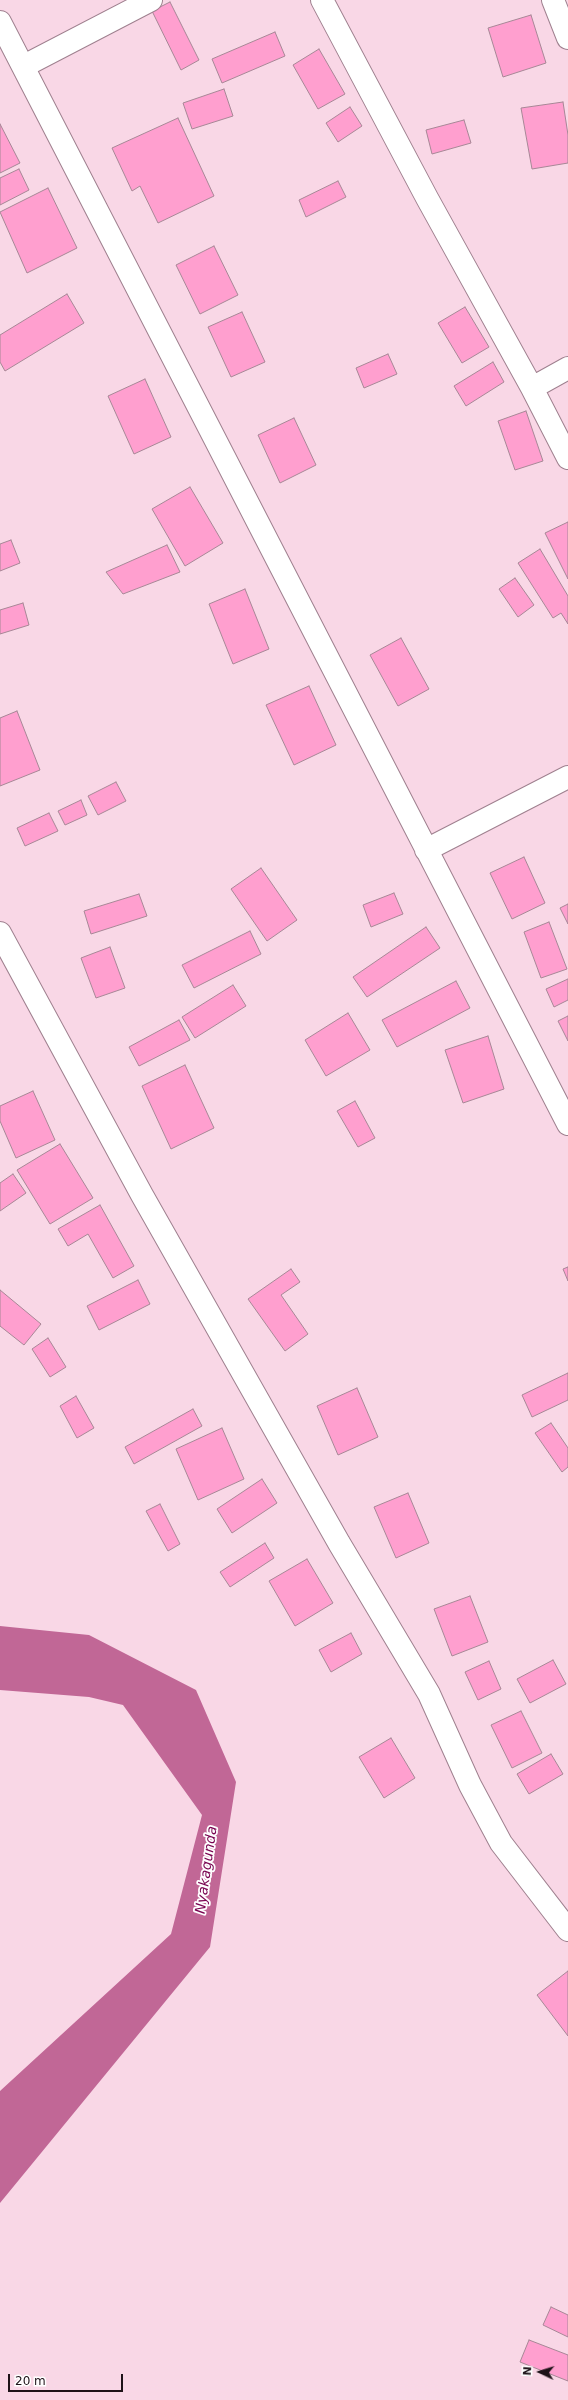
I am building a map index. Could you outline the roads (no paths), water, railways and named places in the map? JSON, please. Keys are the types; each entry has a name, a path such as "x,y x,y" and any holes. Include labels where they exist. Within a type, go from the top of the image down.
{"street":[{"path":"24,66 151,0"},
{"path":"322,0 427,198 532,388 568,458"},
{"path":"553,0 568,38"},
{"path":"0,22 568,1124"},
{"path":"532,388 568,368"},
{"path":"426,850 568,777"},
{"path":"0,933 146,1202 339,1543 429,1694 470,1785 501,1843 568,1930"}],"water":[{"name":"Nyakagunda","path":"0,1626 89,1635 196,1690 236,1782 210,1947 0,2203 0,2091 171,1934 202,1815 123,1705 89,1697 0,1690"}]}
